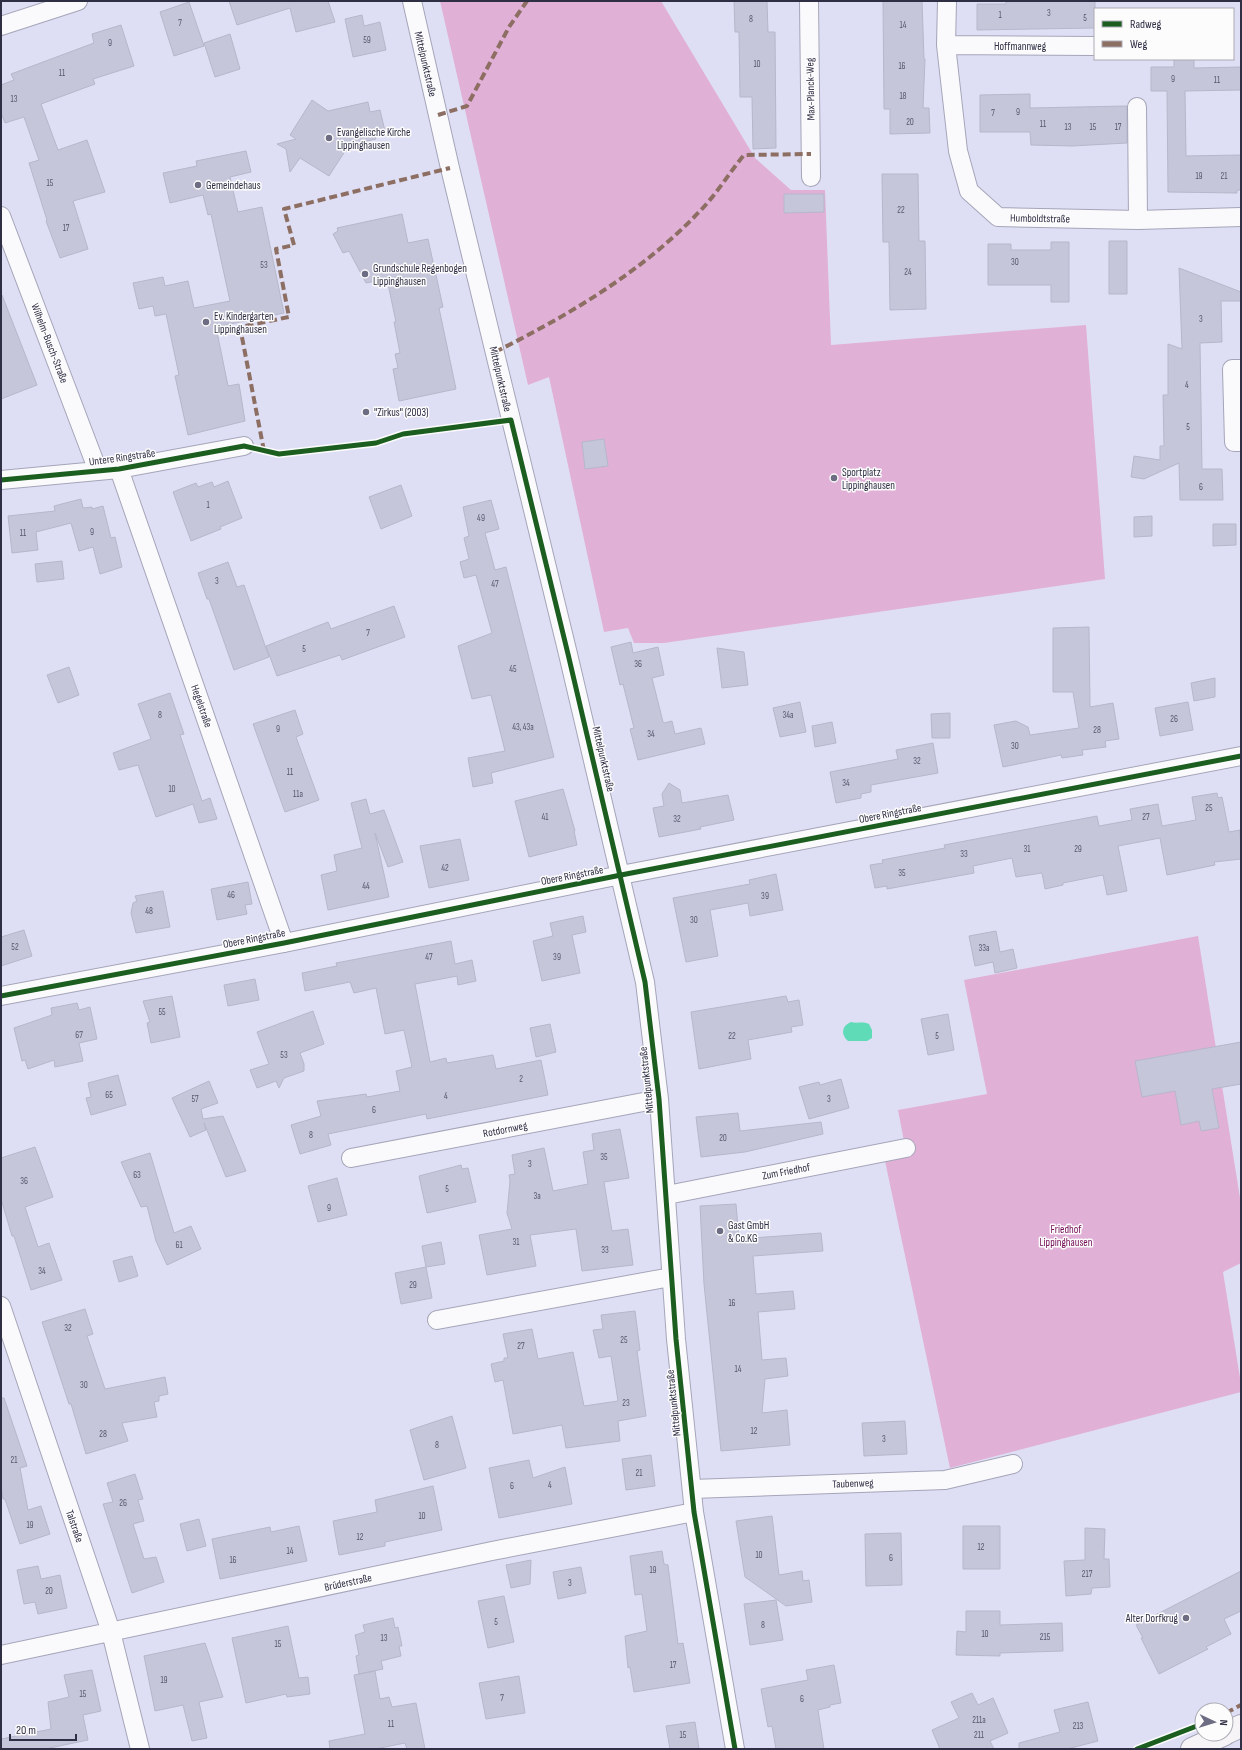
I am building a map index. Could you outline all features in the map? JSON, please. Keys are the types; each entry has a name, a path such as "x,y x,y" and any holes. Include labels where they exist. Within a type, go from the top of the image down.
{"main road":[{"path":"1192,1749 1207,1742"}],"street":[{"path":"1,26 76,1"},
{"name":"Mittelpunktstraße","path":"412,1 450,168 621,875 645,982 659,1099 667,1195 671,1277 694,1512 735,1749"},
{"name":"Max-Planck-Weg","path":"809,1 811,178"},
{"name":"Humboldtstraße","path":"946,1 946,45 958,151 969,191 998,217 1138,220 1241,218"},
{"name":"Hoffmannweg","path":"946,45 1094,46"},
{"path":"1137,108 1138,220"},
{"name":"Wilhelm-Busch-Straße","path":"1,216 98,471"},
{"path":"1241,369 1232,369 1234,442 1241,442"},
{"name":"Untere Ringstraße","path":"1,480 119,469 244,446"},
{"name":"Hegelstraße","path":"119,469 284,943"},
{"name":"Obere Ringstraße","path":"1,996 284,943 621,875 1241,756"},
{"name":"Rotdornweg","path":"351,1158 659,1099"},
{"name":"Zum Friedhof","path":"667,1195 906,1148"},
{"path":"437,1320 671,1277"},
{"name":"Talstraße","path":"1,1308 111,1632 140,1749"},
{"name":"Taubenweg","path":"692,1489 945,1480 1013,1464"},
{"name":"Brüderstraße","path":"1,1655 492,1551 694,1512"}],"green space":[{"path":"440,1 661,1 755,158 791,190 825,190 831,345 1086,325 1105,579 664,643 634,643 628,628 604,632 549,377 528,385"},
{"name":"Friedhof Lippinghausen","path":"1198,936 1241,1204 1241,1263 1223,1272 1241,1392 950,1468 885,1161 907,1157 898,1110 987,1094 964,980"}],"shaded area":[{"path":"851,1022 869,1024 872,1030 872,1038 867,1041 848,1041 844,1036 843,1031 845,1026"}],"building":[{"path":"229,1 328,1 335,22 296,32 290,8 237,25"},
{"path":"734,1 767,1 768,32 775,32 776,148 753,149 752,97 740,97 739,32 735,32"},
{"path":"883,1 922,1 925,59 923,108 929,108 930,133 890,134 890,109 884,109"},
{"path":"1006,1 1095,1 1094,28 977,30 977,4 1006,4"},
{"path":"189,2 204,46 174,56 160,12"},
{"path":"362,15 364,26 380,22 386,50 353,57 345,19"},
{"path":"121,25 134,66 93,79 95,84 41,104 58,150 87,140 105,192 73,201 88,249 60,258 46,221 47,220 29,163 39,160 24,117 5,123 1,113 1,85 14,80 11,74 94,43 92,34"},
{"path":"230,34 240,69 215,77 204,43"},
{"path":"1174,60 1194,60 1194,68 1241,67 1241,90 1185,91 1186,156 1241,155 1241,190 1237,190 1237,193 1168,192 1167,91 1151,91 1151,67 1174,67"},
{"path":"1030,94 1030,108 1127,106 1127,143 1072,146 1031,145 1030,132 980,132 980,95"},
{"name":"Evangelische Kirche Lippinghausen","path":"312,100 328,111 368,102 370,112 380,110 385,131 374,133 376,139 349,145 329,176 300,158 290,172 286,149 277,144 296,139 290,135"},
{"name":"Ev. Kindergarten Lippinghausen","path":"246,151 251,172 230,177 238,212 262,207 284,313 216,327 228,386 239,384 245,421 188,435 175,376 179,375 166,314 155,316 153,306 139,309 133,283 163,277 165,286 188,281 194,308 230,301 211,214 208,215 203,195 170,203 163,173 197,166 196,161"},
{"path":"882,174 918,174 919,241 925,241 926,309 890,310 889,242 883,242"},
{"path":"784,194 824,194 824,212 784,213"},
{"path":"402,214 408,243 428,239 443,307 439,308 456,389 399,401 393,369 398,368 395,354 400,353 394,322 396,322 387,279 366,283 349,251 343,253 333,234 338,231 337,228"},
{"path":"1109,241 1127,241 1127,294 1109,294"},
{"path":"1051,242 1069,242 1069,302 1051,302 1051,285 988,285 988,244 1011,244 1011,250 1051,250"},
{"path":"1179,268 1241,292 1241,301 1221,301 1222,342 1200,343 1202,469 1222,469 1223,500 1180,500 1179,463 1144,479 1131,477 1134,456 1160,460 1160,446 1164,446 1163,395 1168,395 1168,344 1182,349"},
{"path":"2,295 37,385 1,399 1,296"},
{"path":"604,439 608,466 585,469 582,442"},
{"path":"228,481 242,518 220,527 221,529 191,541 173,492 196,483 198,487 212,482 214,487"},
{"path":"401,485 412,516 381,529 369,497"},
{"path":"81,499 83,508 92,507 92,509 103,506 111,538 115,537 122,567 100,574 93,547 79,551 71,523 36,532 38,550 12,553 8,516 55,511 54,506"},
{"path":"491,500 499,529 485,533 495,570 506,567 554,757 491,773 493,783 473,787 468,758 505,751 491,695 472,699 458,646 492,633 476,575 464,578 460,562 469,559 464,538 469,536 463,507"},
{"path":"1152,516 1152,536 1134,537 1134,517"},
{"path":"1213,524 1236,524 1236,545 1213,546"},
{"path":"62,561 64,579 37,582 35,564"},
{"path":"228,562 237,587 244,585 269,657 234,670 209,599 207,599 198,573"},
{"path":"394,606 405,637 342,660 340,655 277,676 266,646 328,622 331,629"},
{"path":"1089,627 1090,707 1113,703 1119,739 1105,741 1106,747 1082,750 1083,755 1062,758 1061,755 1003,767 994,725 1016,721 1028,727 1030,735 1079,728 1073,692 1053,692 1053,628"},
{"path":"631,642 633,653 658,647 664,675 652,678 663,722 672,721 675,734 701,728 705,744 638,760 630,729 634,728 623,684 620,685 611,647"},
{"path":"717,648 744,652 748,685 722,688"},
{"path":"69,667 79,695 58,703 47,675"},
{"path":"1215,678 1215,697 1194,701 1191,683"},
{"path":"170,693 184,734 180,735 202,801 210,798 217,819 199,823 193,804 156,817 138,765 119,770 113,753 151,739 138,704"},
{"path":"800,702 806,732 780,737 773,708"},
{"path":"1188,702 1193,730 1160,736 1155,708"},
{"path":"295,710 303,734 296,737 319,800 285,812 253,724"},
{"path":"950,713 950,738 932,738 931,714"},
{"path":"832,722 836,743 815,747 812,726"},
{"path":"933,743 938,773 871,785 871,792 861,794 861,798 836,803 830,772 898,759 896,750"},
{"path":"669,783 680,790 682,803 728,795 734,820 700,827 701,829 659,837 653,808 664,806 662,794"},
{"path":"563,789 575,831 577,845 529,857 515,801"},
{"path":"1217,793 1218,798 1222,797 1229,832 1240,830 1241,859 1214,862 1215,865 1167,875 1160,838 1118,846 1127,891 1107,895 1103,875 1063,883 1063,885 1045,889 1042,873 1016,877 1012,858 973,866 974,873 887,889 887,886 875,888 870,865 883,863 882,860 945,848 944,845 1097,816 1099,826 1132,820 1130,809 1158,804 1162,826 1196,820 1192,797"},
{"path":"366,799 370,814 384,810 403,862 388,867 375,833 389,897 328,910 321,875 337,871 334,855 362,848 351,803"},
{"path":"460,839 469,880 429,888 420,846"},
{"path":"776,874 783,910 750,916 748,903 710,910 718,956 686,962 673,898 750,884 749,880"},
{"path":"248,882 252,904 245,905 247,914 217,920 211,889"},
{"path":"163,891 170,927 136,933 131,913 133,903 137,901 135,896"},
{"path":"583,916 586,932 572,935 580,973 542,981 533,941 553,936 550,923"},
{"path":"24,930 32,956 1,966 1,937"},
{"path":"996,931 1000,952 1013,949 1017,968 995,973 993,962 975,966 969,936"},
{"path":"451,941 455,964 472,960 476,981 458,985 457,976 415,984 430,1062 446,1058 447,1063 493,1055 496,1069 541,1060 548,1095 427,1119 426,1114 328,1134 331,1145 300,1154 291,1125 321,1116 317,1101 366,1094 367,1097 400,1091 396,1071 412,1067 404,1030 385,1034 376,988 354,993 350,982 305,991 302,973 337,966 336,963"},
{"path":"255,979 259,1000 228,1006 224,985"},
{"path":"172,996 180,1037 151,1043 147,1023 150,1022 143,1001"},
{"path":"786,996 788,1002 799,1000 803,1025 791,1027 792,1032 748,1040 751,1059 699,1069 691,1012"},
{"path":"77,1003 79,1010 90,1007 97,1039 79,1043 83,1061 55,1067 54,1060 28,1069 25,1060 22,1061 14,1028 52,1015 51,1008"},
{"path":"313,1011 324,1044 300,1053 304,1064 304,1071 284,1078 279,1088 276,1081 257,1088 250,1070 269,1064 257,1032"},
{"path":"948,1014 954,1050 928,1055 921,1019"},
{"path":"550,1024 556,1052 536,1057 530,1028"},
{"path":"1241,1042 1241,1084 1212,1089 1219,1128 1201,1131 1199,1121 1181,1125 1175,1091 1142,1097 1135,1061"},
{"path":"118,1075 126,1105 91,1115 86,1098 91,1097 88,1083"},
{"path":"841,1079 849,1108 809,1119 799,1087 819,1082 820,1085"},
{"path":"209,1081 218,1103 201,1109 203,1119 223,1116 246,1171 226,1177 204,1123 206,1130 190,1137 172,1098"},
{"path":"738,1113 740,1131 821,1122 823,1134 745,1152 701,1157 696,1117"},
{"path":"620,1129 629,1178 604,1182 612,1231 628,1229 633,1265 582,1271 576,1229 530,1235 536,1266 487,1275 479,1235 512,1229 507,1213 510,1181 509,1175 515,1174 512,1155 544,1148 553,1191 588,1184 583,1152 594,1150 592,1134"},
{"path":"35,1147 53,1197 25,1207 38,1247 49,1243 62,1280 31,1290 1,1199 1,1158"},
{"path":"150,1153 174,1233 191,1226 201,1249 167,1265 156,1241 147,1206 141,1207 121,1162"},
{"path":"461,1165 462,1169 468,1168 476,1202 427,1213 419,1176"},
{"path":"337,1178 347,1215 318,1222 308,1186"},
{"path":"736,1204 739,1239 821,1233 823,1251 753,1256 756,1294 793,1291 795,1309 758,1312 762,1360 786,1358 788,1376 765,1379 762,1413 787,1410 790,1445 721,1451 704,1284 700,1206"},
{"path":"441,1242 445,1264 426,1267 422,1246"},
{"path":"132,1256 138,1276 119,1282 113,1261"},
{"path":"426,1267 432,1298 401,1304 395,1273"},
{"path":"85,1309 93,1334 87,1336 105,1389 165,1377 168,1394 159,1396 159,1401 154,1402 157,1417 122,1423 128,1441 86,1454 71,1404 69,1404 42,1322"},
{"path":"635,1311 640,1350 637,1351 646,1416 618,1421 620,1441 566,1448 562,1425 513,1434 503,1380 495,1382 491,1364 504,1361 504,1358 508,1358 503,1334 532,1329 538,1359 573,1352 584,1406 618,1401 611,1356 599,1358 593,1330 603,1329 601,1315"},
{"path":"1,1398 4,1398 27,1466 20,1468 28,1510 41,1506 50,1534 20,1544 5,1499 3,1499 1,1488"},
{"path":"452,1416 466,1468 424,1480 410,1430"},
{"path":"905,1421 907,1454 864,1456 862,1423"},
{"path":"651,1455 655,1486 626,1490 622,1459"},
{"path":"529,1460 533,1478 565,1467 572,1504 499,1518 489,1468"},
{"path":"135,1474 143,1499 138,1500 144,1521 133,1524 144,1559 156,1557 164,1582 132,1593 103,1504 113,1502 107,1483"},
{"path":"433,1486 442,1530 385,1542 385,1546 339,1555 333,1521 377,1512 375,1500"},
{"path":"772,1516 779,1575 802,1571 803,1581 809,1580 812,1602 786,1606 745,1577 736,1521"},
{"path":"199,1519 206,1546 187,1551 180,1524"},
{"path":"299,1526 307,1561 220,1579 212,1539 270,1527 271,1532"},
{"path":"963,1526 1000,1526 1000,1569 963,1569"},
{"path":"1085,1528 1105,1529 1104,1559 1109,1559 1110,1587 1092,1588 1091,1594 1066,1596 1064,1561 1085,1560"},
{"path":"901,1533 902,1585 866,1586 865,1534"},
{"path":"662,1551 664,1564 668,1565 678,1644 683,1643 690,1683 634,1692 630,1667 628,1668 625,1636 647,1631 642,1594 635,1595 630,1556"},
{"path":"531,1560 530,1584 511,1588 506,1565"},
{"path":"38,1566 41,1579 60,1575 67,1608 38,1614 35,1602 24,1604 17,1570"},
{"path":"581,1567 586,1593 558,1599 553,1572"},
{"name":"Alter Dorfkrug","path":"1241,1571 1241,1611 1224,1619 1231,1634 1206,1647 1208,1649 1159,1674 1136,1625"},
{"path":"504,1596 514,1642 488,1648 478,1601"},
{"path":"776,1600 783,1640 750,1645 744,1604"},
{"path":"966,1611 1000,1611 1000,1625 1062,1623 1063,1651 1000,1653 1000,1656 956,1655 957,1631 966,1632"},
{"path":"393,1618 395,1628 398,1627 402,1646 399,1646 401,1656 381,1661 383,1669 359,1674 356,1656 359,1655 355,1635 365,1632 363,1625"},
{"path":"288,1626 299,1678 308,1677 310,1694 287,1697 286,1694 246,1703 232,1638"},
{"path":"205,1643 223,1697 199,1702 207,1738 192,1741 183,1705 155,1711 144,1656"},
{"path":"834,1665 841,1703 830,1705 830,1707 818,1710 824,1749 776,1749 772,1726 768,1727 761,1689 808,1680 806,1670"},
{"path":"92,1670 101,1711 83,1715 88,1740 45,1749 1,1749 1,1739 51,1729 48,1702 69,1697 64,1675"},
{"path":"375,1671 380,1699 389,1697 392,1707 416,1703 425,1749 407,1749 405,1743 375,1749 330,1749 329,1741 365,1734 354,1675"},
{"path":"519,1676 525,1713 486,1719 479,1683"},
{"path":"972,1693 978,1705 993,1698 1008,1733 990,1741 994,1749 940,1749 932,1730 959,1718 951,1702"},
{"path":"1088,1702 1098,1741 1067,1749 1019,1749 1019,1743 1060,1732 1054,1710"},
{"path":"695,1722 699,1749 670,1749 666,1726"}],"marked path":[{"path":"438,115 467,106 509,27 527,1"},
{"path":"495,352 550,323 603,291 629,273 677,234 717,191 744,155 811,154"},
{"path":"264,451 240,327 289,317 276,249 294,245 284,209 450,168"},
{"path":"1234,1709 1241,1705"}],"cycle path":[{"path":"1,480 119,469 244,446 279,454 376,443 403,434 511,420 645,982 659,1099 676,1339 694,1512 735,1749"},
{"path":"1,996 284,943 621,875 1241,756"},
{"path":"1137,1749 1194,1727"}],"place":[{"name":"Evangelische Kirche Lippinghausen","path":"329,138"},
{"name":"Gemeindehaus","path":"198,185"},
{"name":"Grundschule Regenbogen Lippinghausen","path":"365,274"},
{"name":"Ev. Kindergarten Lippinghausen","path":"206,322"},
{"name":"\"Zirkus\" (2003)","path":"366,412"},
{"name":"Sportplatz Lippinghausen","path":"834,478"},
{"name":"Gast GmbH & Co.KG","path":"720,1231"},
{"name":"Alter Dorfkrug","path":"1186,1618"}]}
